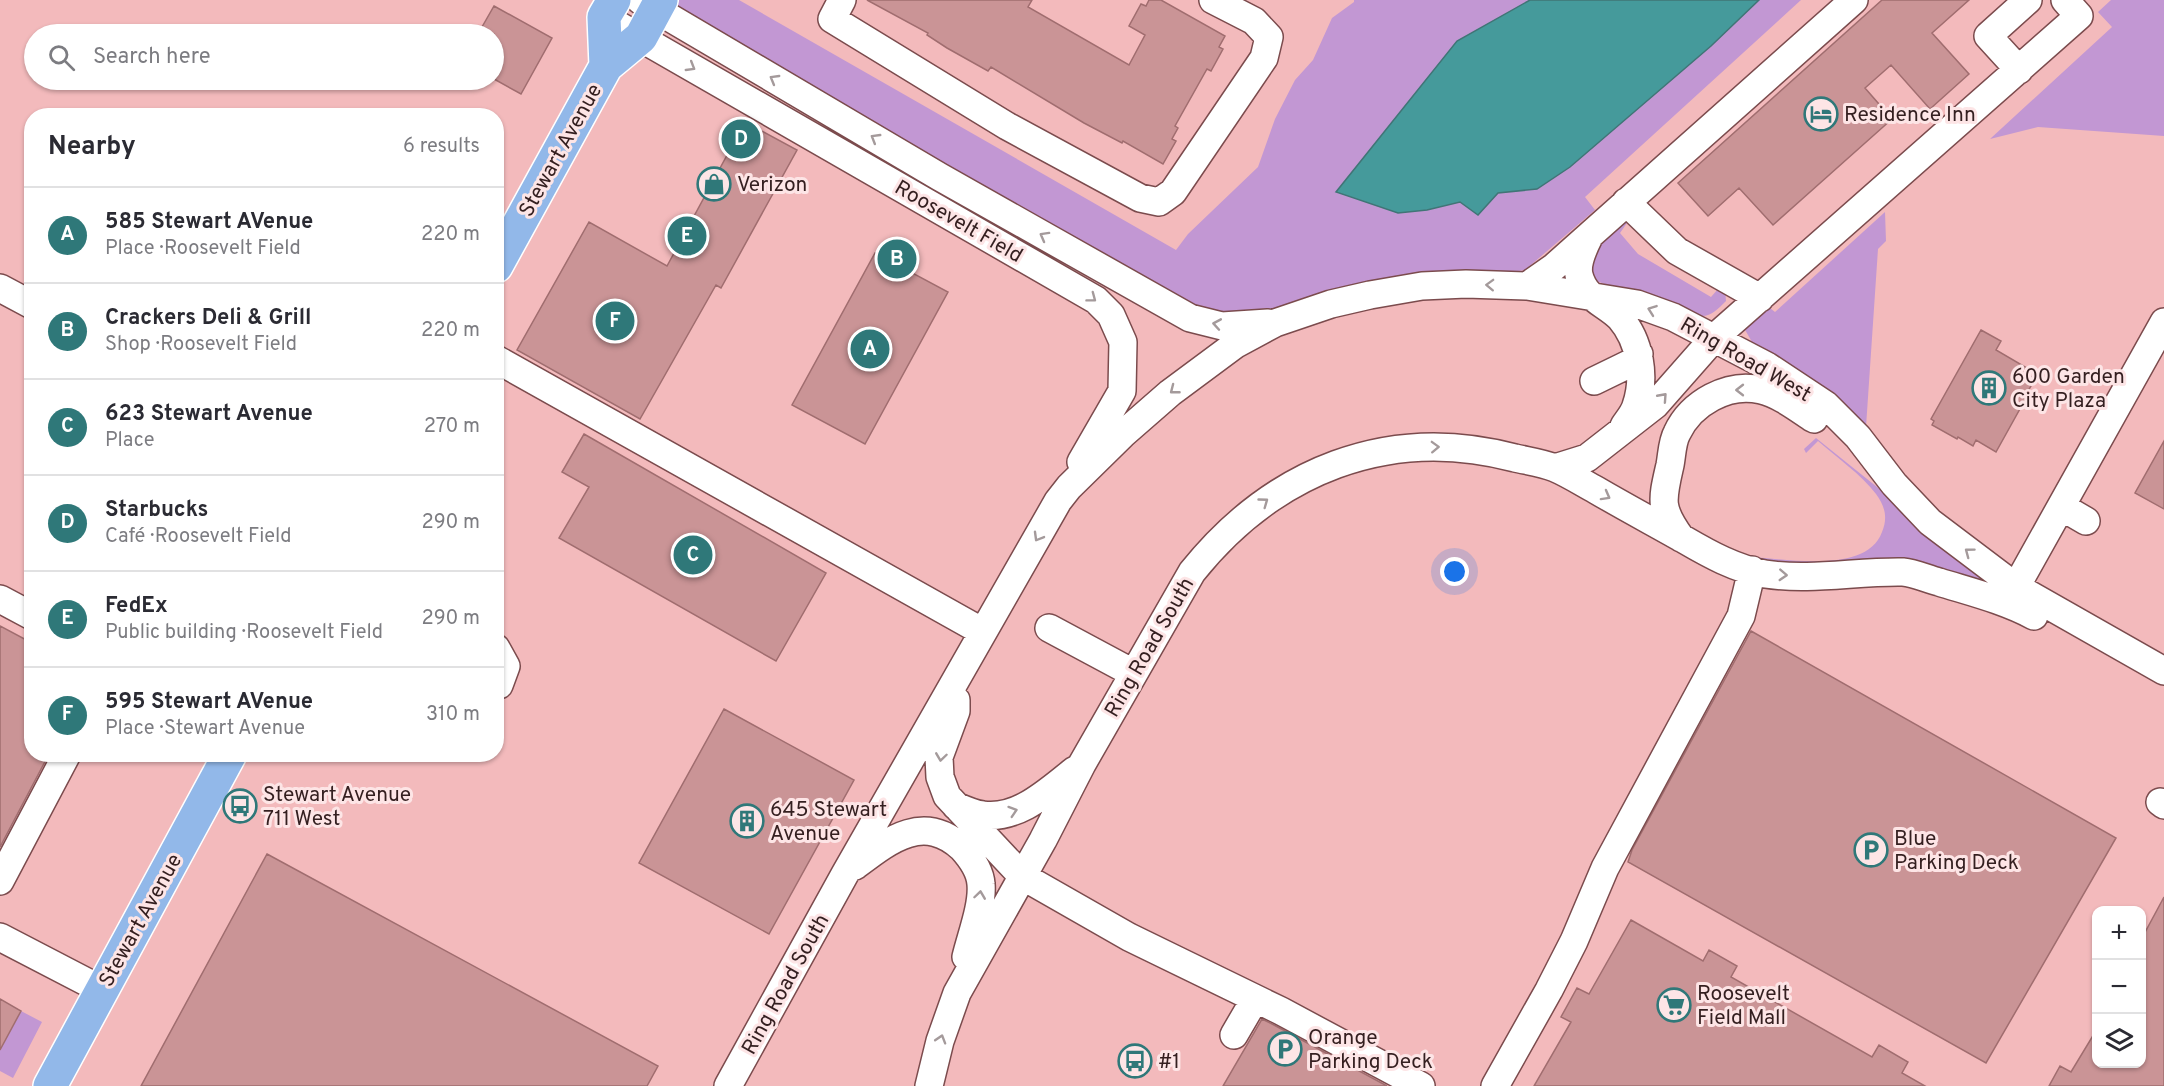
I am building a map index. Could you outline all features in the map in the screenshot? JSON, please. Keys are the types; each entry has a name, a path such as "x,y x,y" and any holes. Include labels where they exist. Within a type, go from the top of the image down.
{"main road":[{"name":"Stewart Avenue","path":"504,251 606,66 641,37 653,3"},
{"name":"Stewart Avenue","path":"606,66 609,8"},
{"name":"Stewart Avenue","path":"50,1086 226,762"}],"street":[{"path":"842,0 832,19 1006,126 1140,198 1159,202 1173,192 1264,58 1269,37 1262,29 1254,21 1212,0"},
{"path":"1527,286 1554,267 1854,0"},
{"path":"2019,70 1988,36 2028,0"},
{"path":"1555,468 1587,458 1655,405 1714,338 2079,16 2065,0"},
{"name":"Roosevelt Field","path":"653,3 940,177 1190,318 1222,326 1275,323"},
{"name":"Roosevelt Field","path":"609,8 641,37 1078,288 1096,300 1111,315 1122,342 1122,391 1084,455 1069,487"},
{"path":"1626,202 1677,251 1760,298"},
{"path":"1591,234 1581,253 1579,274 1590,296 1619,317 1639,354 1640,388 1636,407 1619,435"},
{"name":"Ring Road West","path":"1275,323 1330,304 1370,295 1422,286 1466,284 1527,286 1590,296 1637,304 1673,317 1774,370 1826,405 1858,437 1894,484 1930,522 2016,587 2164,671"},
{"path":"0,288 24,301"},
{"path":"2016,587 2164,322"},
{"name":"Ring Road South","path":"728,1086 845,874 1058,501 1069,487 1123,434 1170,393 1236,344 1275,323"},
{"path":"1594,381 1631,363 1639,354"},
{"path":"504,364 983,632"},
{"path":"1681,538 1668,520 1664,507 1664,491 1676,435 1689,415 1707,400 1729,390 1760,390 1788,401 1833,434 1875,472 1894,484"},
{"name":"Ring Road South","path":"929,1086 940,1041 957,993 1043,840 1082,764 1192,572 1209,550 1236,523 1270,497 1326,468 1364,455 1401,448 1449,446 1484,450 1555,468"},
{"path":"1555,468 1716,558 1764,574 1813,576 1863,572 1906,573 1929,579 2006,602 2032,614 2164,690"},
{"path":"2062,507 2086,521"},
{"path":"1495,1086 1550,990 1605,868 1741,616 1752,570"},
{"path":"0,599 24,612"},
{"path":"1049,628 1133,673"},
{"path":"955,680 956,711 939,757 940,777 947,796 1022,876 1129,937 1255,999 1421,1086"},
{"path":"0,880 63,762"},
{"path":"956,806 984,815 1013,812 1034,801 1082,764"},
{"path":"845,874 895,837 915,831 947,838 968,855 980,876 981,892 957,993"},
{"path":"0,937 102,990"},
{"path":"1234,1035 1255,999"}],"shaded area":[{"path":"666,0 739,0 1176,250 1188,234 1258,167 1275,119 1295,80 1313,60 1332,18 1354,0 1801,0 1585,197 1595,210 1525,270 1264,312 1211,313 1161,292"},
{"path":"2111,0 2164,0 2164,136 2038,127 1990,139 2112,27 2098,12"},
{"path":"1885,212 1886,241 1878,249 1866,427 1822,386 1752,342 1744,328 1761,301 1775,312"},
{"path":"1626,216 1627,223 1620,233 1638,254 1711,297 1718,289 1725,289 1726,301 1711,314 1700,316 1593,280 1586,271 1591,246"},
{"path":"1816,438 1988,582 1911,563 1796,565 1752,557 1805,561 1844,559 1860,554 1874,545 1882,532 1885,512 1876,494 1856,473 1818,441 1806,453 1804,449"},
{"path":"21,1011 42,1022 13,1078 0,1071 0,1050"}],"water":[{"path":"1530,0 1759,0 1711,46 1570,167 1537,189 1498,193 1478,215 1460,202 1427,210 1398,213 1336,192 1457,41"}],"building":[{"path":"867,0 1032,0 1028,7 1129,65 1145,35 1129,26 1141,4 1146,6 1149,0 1161,0 1225,36 1219,47 1223,49 1211,71 1207,69 1175,126 1178,128 1172,139 1176,141 1163,164 1123,141 1122,143 1084,123 991,67 988,71 947,48 927,35 928,33"},
{"name":"Residence Inn","path":"1882,0 1969,0 1932,33 1969,74 1930,109 1891,65 1865,88 1892,119 1773,225 1739,188 1708,216 1678,183"},
{"path":"494,6 552,38 521,94 504,85 504,24 484,24"},
{"path":"745,122 797,150 721,288 716,285 640,419 517,350 589,222 667,266"},
{"path":"875,253 948,292 865,444 792,405"},
{"name":"600 Garden City Plaza","path":"1981,330 2001,341 1996,350 2032,371 2029,375 2035,379 1996,452 1976,440 1973,446 1958,437 1957,439 1932,425 1934,421 1931,419"},
{"path":"584,434 826,573 776,661 559,538 589,487 562,472"},
{"path":"2164,441 2164,509 2135,493"},
{"path":"0,626 24,639 24,762 45,762 0,847"},
{"name":"Blue Parking Deck","path":"1751,631 2116,838 1986,1063 1628,862 1632,850"},
{"name":"645 Stewart Avenue","path":"724,709 854,780 769,934 639,863"},
{"path":"267,854 658,1066 647,1086 141,1086"},
{"path":"2164,897 2164,1086 2049,1086 2060,1066 2071,1072 2092,1037 2092,1068 2146,1068 2146,931"},
{"name":"Roosevelt Field Mall","path":"1631,920 1703,961 1709,950 1737,966 1731,977 1872,1057 1879,1045 1908,1062 1902,1073 1925,1086 1534,1086 1571,1022 1561,1017 1577,988 1589,994"},
{"path":"0,999 21,1011 0,1050"},
{"name":"Orange Parking Deck","path":"1262,1019 1274,1025 1387,1086 1223,1086"}],"place":[{"name":"Residence Inn","path":"1821,114"},
{"name":"Starbucks","path":"741,139"},
{"name":"Verizon","path":"714,184"},
{"name":"FedEx","path":"687,236"},
{"name":"Crackers Deli & Grill","path":"897,259"},
{"name":"595 Stewart AVenue","path":"615,321"},
{"name":"585 Stewart AVenue","path":"870,349"},
{"name":"600 Garden City Plaza","path":"1989,388"},
{"name":"623 Stewart Avenue","path":"693,555"},
{"name":"Stewart Avenue 711 West","path":"240,806"},
{"name":"645 Stewart Avenue","path":"747,821"},
{"name":"Blue Parking Deck","path":"1871,850"},
{"name":"Roosevelt Field Mall","path":"1674,1005"},
{"name":"Orange Parking Deck","path":"1285,1049"},
{"name":"#1","path":"1135,1061"}]}
